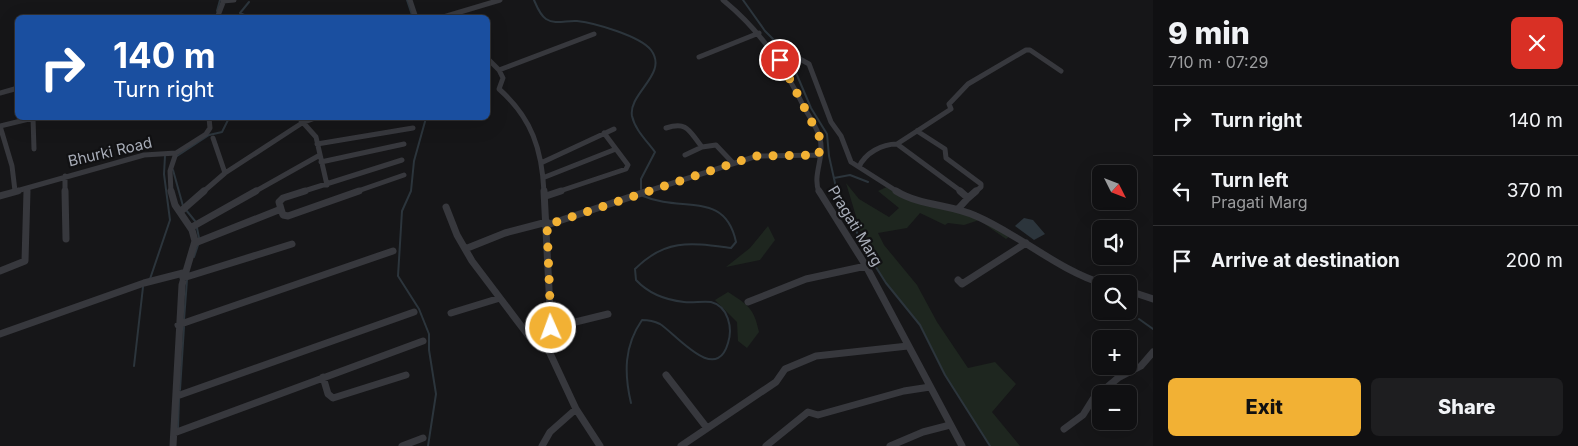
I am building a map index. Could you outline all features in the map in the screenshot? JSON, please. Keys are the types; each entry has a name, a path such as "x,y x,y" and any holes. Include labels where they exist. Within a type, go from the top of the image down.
{"street":[{"path":"218,15 224,0 234,0"},
{"path":"410,0 415,15"},
{"path":"450,15 500,0"},
{"name":"Pragati Marg","path":"728,1 746,16 780,60 820,138 815,176 818,190 866,266 962,446"},
{"path":"699,57 759,33"},
{"path":"499,70 594,34"},
{"path":"897,144 951,110 949,104 968,84 1026,50 1030,50 1061,71"},
{"path":"780,60 798,58 809,64 831,122 840,136 851,162 858,167 899,193 916,201 958,209 1026,242 1085,278 1092,280"},
{"path":"490,61 499,70 503,78 499,89 514,102 532,132 543,162 551,328 548,349 576,409 600,446"},
{"path":"0,93 15,89"},
{"path":"15,191 12,166 0,126 25,120"},
{"path":"33,120 34,149"},
{"path":"173,446 177,396 178,325 183,276 195,243 192,228 174,204 170,179 176,153 206,134 210,128 209,120"},
{"path":"180,212 225,173 300,120 316,137 327,184"},
{"path":"666,128 679,124 684,125 702,147"},
{"path":"317,144 413,128"},
{"path":"543,162 614,129"},
{"path":"918,132 944,149 946,158 981,184 981,187 958,209"},
{"path":"546,196 626,169 628,165 604,133"},
{"path":"212,138 225,173"},
{"path":"858,167 863,158 891,143 897,144 968,198"},
{"path":"192,228 321,159 404,144"},
{"path":"685,155 702,147 716,145 733,163"},
{"path":"545,177 616,149"},
{"name":"Bhurki Road","path":"0,196 144,154 176,153"},
{"path":"465,249 505,233 547,224 757,156 819,155"},
{"path":"402,160 281,200 283,215 288,216 404,175"},
{"path":"65,176 66,240"},
{"path":"0,271 25,261 27,188"},
{"path":"446,208 465,249 500,298 531,339 548,349"},
{"path":"195,243 282,209"},
{"path":"958,280 962,284 1026,242"},
{"path":"0,334 144,283 183,276 292,244"},
{"path":"178,325 394,250"},
{"path":"748,302 806,279 866,266"},
{"path":"1137,294 1153,299"},
{"path":"451,313 500,298"},
{"path":"177,396 414,312"},
{"path":"551,328 608,314"},
{"path":"174,433 423,341"},
{"path":"681,446 779,380 785,369 816,356 908,346"},
{"path":"1064,429 1083,415 1093,399 1118,378 1141,366 1153,352"},
{"path":"323,377 330,397 333,398 406,375"},
{"path":"666,375 707,428"},
{"path":"766,446 808,412 818,415 833,409 908,389 930,387"},
{"path":"542,446 550,432 576,409"},
{"path":"890,446 923,432 950,425"},
{"path":"402,446 423,438"}],"shaded area":[{"path":"846,183 859,199 889,217 899,208 878,191 889,186 899,193 958,209 1010,236 1006,239 979,220 964,225 948,223 945,225 920,213 907,228 878,233 884,245 917,285 937,322 968,368 995,362 1016,384 992,412 1020,446 990,446 945,375 920,325 886,283 867,253"},
{"path":"1024,218 1033,220 1045,234 1034,240 1015,226"},
{"path":"768,226 775,240 760,260 726,267 750,248"},
{"path":"728,292 745,304 755,317 759,332 747,348 738,341 737,322 715,300"}],"waterway":[{"path":"217,11 220,0"},
{"path":"407,0 412,15"},
{"path":"534,0 542,15 550,21 577,21 595,24 627,35 651,50 655,59 655,67 632,108 632,116 636,126 655,152 641,179 641,189"},
{"path":"743,0 765,31 788,54 811,108 827,134 829,156 837,192 867,253 886,283 920,325 945,375 990,446"},
{"path":"244,15 240,13 249,2"},
{"path":"177,156 209,135 222,132 228,120"},
{"path":"425,120 414,161 411,191 402,211 398,276 419,309 429,334 429,350 436,394 428,446"},
{"path":"150,279 170,220 164,174 165,156"},
{"path":"173,170 183,206"},
{"path":"834,178 850,175 868,182"},
{"path":"631,403 627,381 627,360 632,340 642,320 660,324 695,353 705,358 715,359 722,355 728,343 730,331 728,318 717,304 711,302 677,301 664,298 646,289 636,280 635,269 646,259 669,247 692,244 731,248 736,242 730,226 722,215 712,209 658,201 643,196"},
{"path":"186,210 195,221"},
{"path":"197,228 199,238"},
{"path":"194,257 198,245"},
{"path":"184,320 187,280"},
{"path":"134,366 143,287"},
{"path":"1139,319 1153,329"},
{"path":"180,390 184,327"},
{"path":"178,428 179,399"}],"route":[{"path":"551,328 547,225 757,156 819,155 820,138 780,60"}]}
